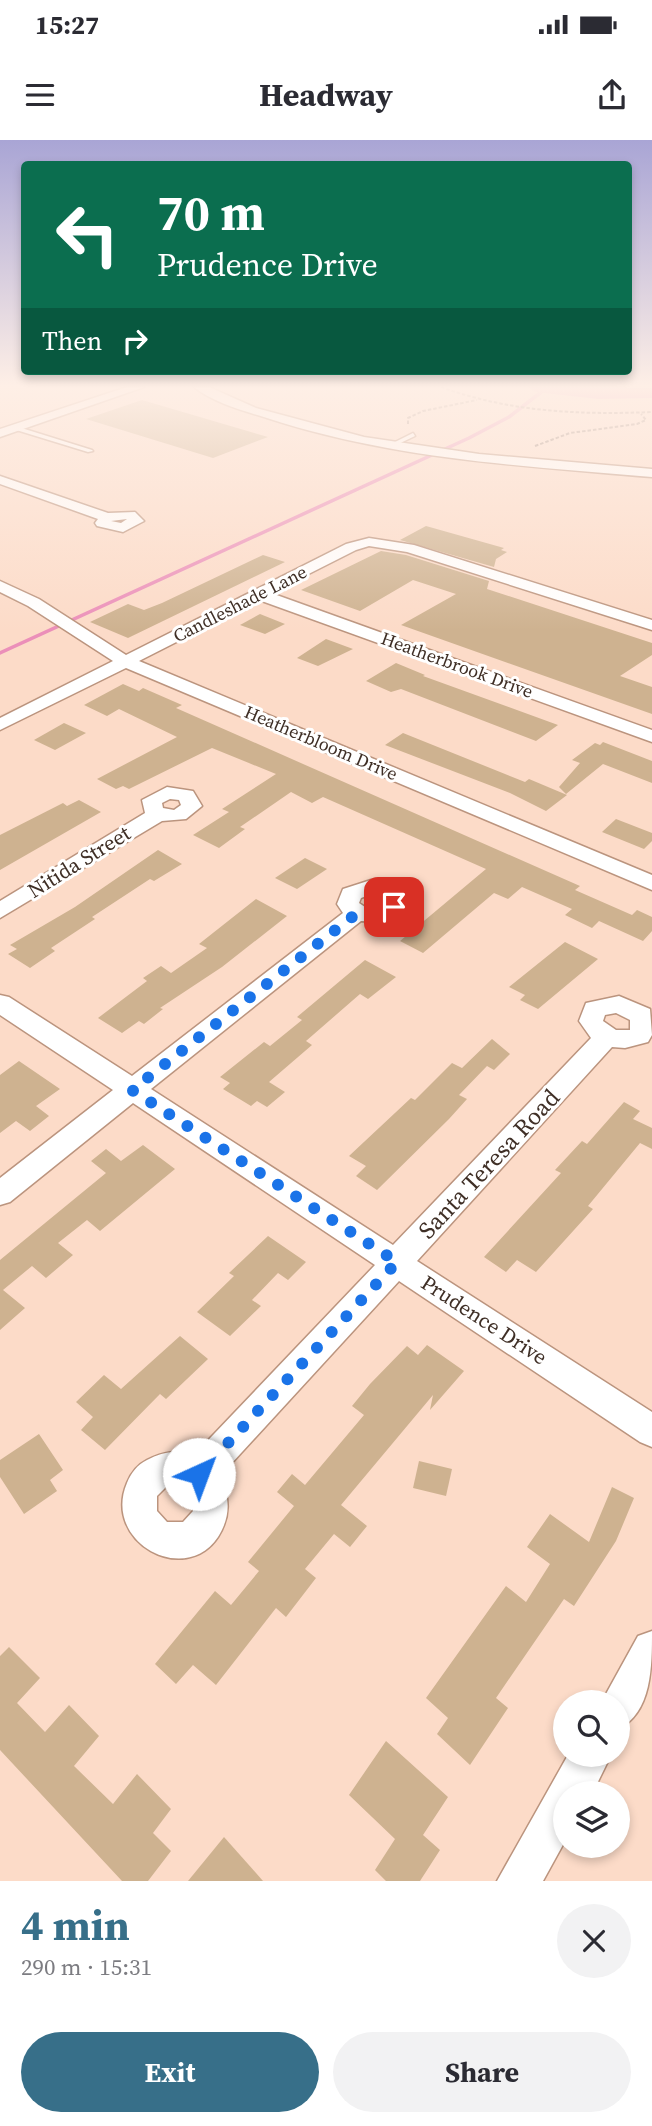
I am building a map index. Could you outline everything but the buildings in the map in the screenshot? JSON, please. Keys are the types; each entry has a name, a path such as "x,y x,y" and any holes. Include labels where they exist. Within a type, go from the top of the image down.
{"street":[{"path":"600,468 652,473"},
{"path":"0,480 107,517"},
{"name":"Candleshade Lane","path":"0,725 261,595 351,547 369,542 391,543 652,625"},
{"name":"Heatherbloom Drive","path":"0,586 38,602 63,622 125,662 652,883"},
{"name":"Heatherbrook Drive","path":"261,595 652,736"},
{"name":"Nitida Street","path":"0,911 158,814"},
{"path":"0,1194 357,913"},
{"name":"Prudence Drive","path":"0,1003 652,1431"},
{"name":"Santa Teresa Road","path":"199,1474 607,1037"},
{"path":"629,1690 652,1650"},
{"path":"519,1881 553,1822"}],"waterway":[{"path":"0,653 403,468"}],"route":[{"path":"199,1474 397,1262 132,1090 357,913 378,916 394,907"}]}
